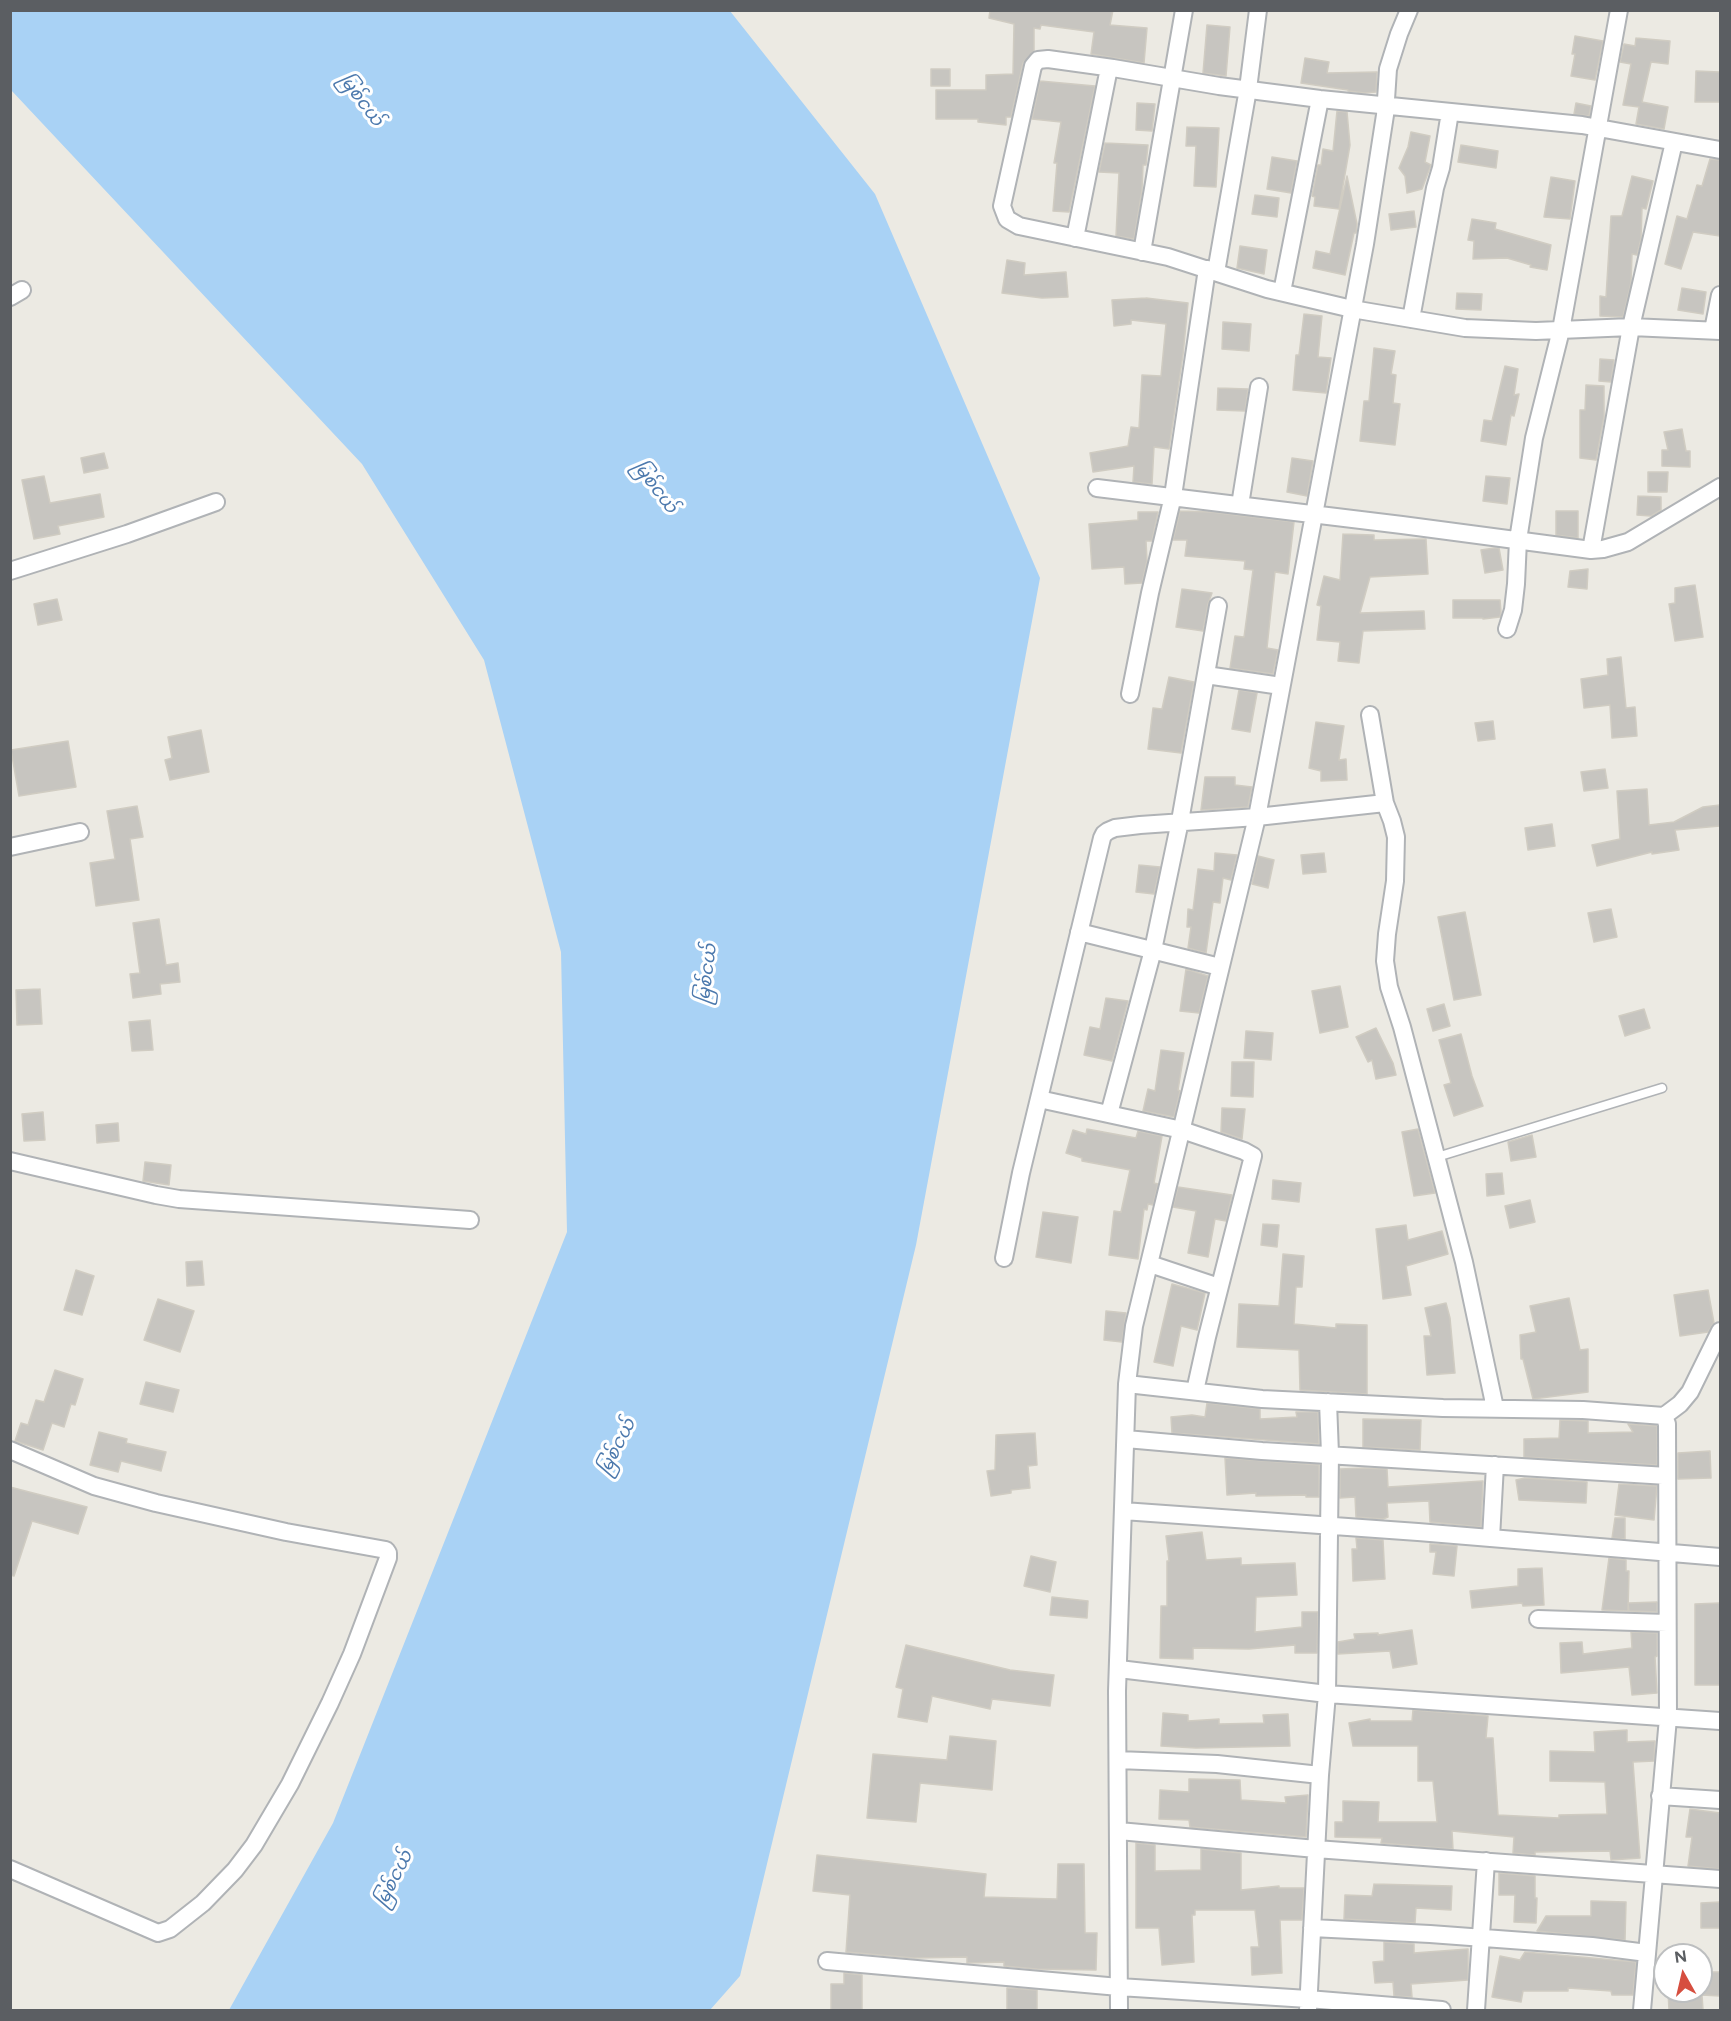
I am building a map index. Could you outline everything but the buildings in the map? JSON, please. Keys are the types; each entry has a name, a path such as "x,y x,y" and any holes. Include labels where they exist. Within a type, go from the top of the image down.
{"street":[{"path":"1142,252 1184,10"},
{"path":"1130,693 1173,496 1211,271 1248,89 1258,10"},
{"path":"1119,2010 1117,1691 1127,1384 1134,1326 1257,818 1365,244 1386,106 1388,69 1409,10"},
{"path":"1507,629 1513,610 1518,540 1534,438 1561,330 1619,10"},
{"path":"1720,150 1597,128 1320,99 1048,59 1038,60 1033,66 1002,206 1007,219 1019,226 1168,257 1282,292 1352,309 1465,328 1536,331 1631,327 1717,330 1720,295"},
{"path":"1075,238 1109,68"},
{"path":"1282,292 1320,99"},
{"path":"1411,319 1450,112"},
{"path":"1591,550 1631,327 1674,142"},
{"path":"1240,505 1259,387"},
{"path":"1097,488 1591,550 1628,542 1720,487"},
{"path":"10,571 127,534 216,502"},
{"path":"1109,1114 1153,950 1180,821 1218,606"},
{"path":"1206,675 1281,687"},
{"path":"1370,715 1385,803 1396,837 1395,881 1385,961 1389,987 1402,1027 1464,1262 1495,1408"},
{"path":"1004,1258 1021,1173 1102,838 1108,831 1140,825 1257,818 1385,803"},
{"path":"10,847 80,832"},
{"path":"1079,932 1220,967"},
{"path":"1039,1099 1182,1130 1244,1150 1253,1156 1195,1390"},
{"path":"10,1161 179,1199 470,1220"},
{"path":"1150,1264 1219,1287"},
{"path":"1127,1384 1262,1399 1583,1410 1664,1416 1680,1404 1690,1392 1720,1332"},
{"path":"1308,2005 1320,1774 1327,1694 1330,1454 1328,1402"},
{"path":"1642,2010 1668,1718 1667,1424 1664,1416"},
{"path":"1126,1439 1262,1451 1667,1476"},
{"path":"10,1450 104,1489 286,1532 386,1550 388,1558 352,1654 290,1784 254,1845 235,1870 203,1903 170,1929 159,1934 10,1869"},
{"path":"1491,1538 1495,1465"},
{"path":"1123,1511 1720,1557"},
{"path":"1538,1619 1667,1623"},
{"path":"1119,1669 1327,1694 1720,1721"},
{"path":"1118,1760 1217,1764 1320,1774"},
{"path":"1660,1796 1720,1800"},
{"path":"1119,1831 1316,1849 1720,1879"},
{"path":"1476,2010 1486,1861"},
{"path":"1312,1928 1482,1937 1647,1953"},
{"path":"827,1961 1308,2005 1442,2010"}],"lane":[{"path":"1437,1157 1662,1088"}],"water":[{"name":"မြစ်ငယ်","path":"11,10 730,11 875,194 1040,578 916,1245 740,1976 710,2010 229,2010 333,1823 567,1232 561,952 484,660 362,464 11,90"}]}
